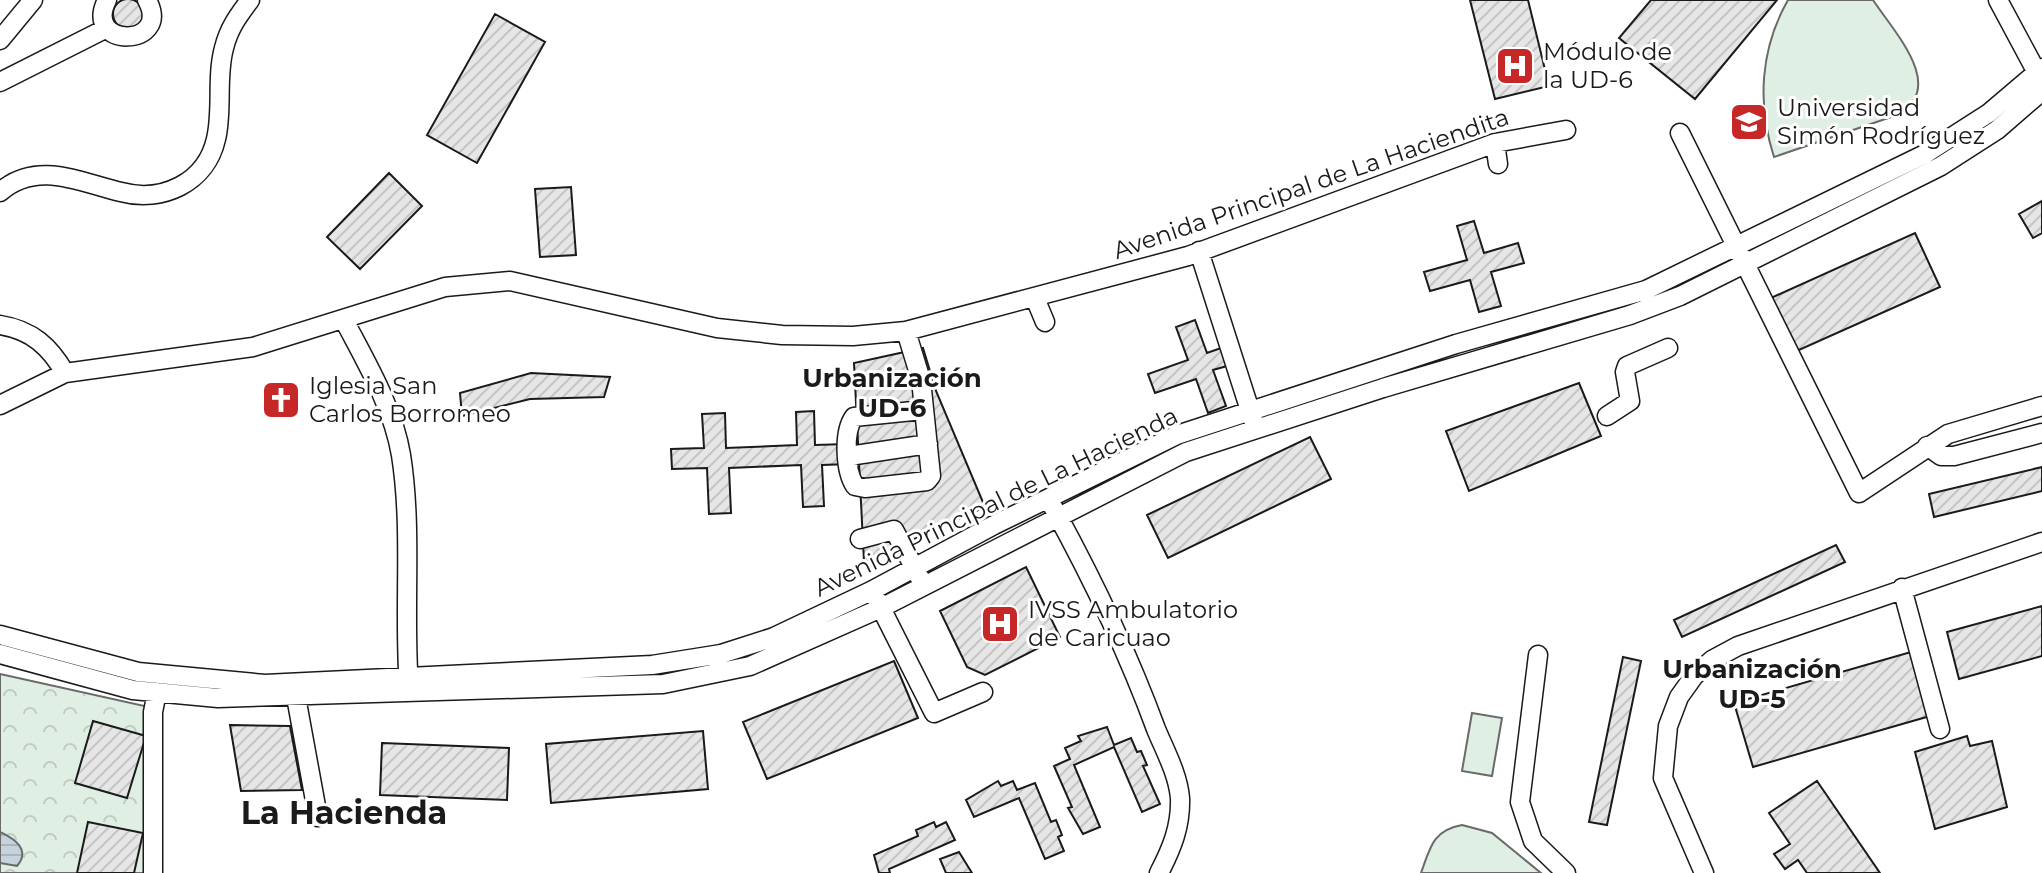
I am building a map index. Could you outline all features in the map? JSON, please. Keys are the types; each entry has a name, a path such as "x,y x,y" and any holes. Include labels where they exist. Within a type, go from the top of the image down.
{"street":[{"path":"0,40 33,0"},
{"path":"107,0 103,16 107,28 123,38 141,34 151,18 147,0"},
{"path":"0,192 14,179 32,174 54,174 132,195 176,190 192,179 208,158 216,140 223,51 230,25 250,0"},
{"path":"1998,0 2040,78"},
{"path":"0,82 107,28"},
{"name":"Avenida Principal de La Hacienda","path":"1649,298 1680,296 1902,195 1997,130 2040,78"},
{"name":"Avenida Principal de La Hacienda","path":"0,654 133,690 218,698 652,665 703,658 765,640 871,591 920,577 1058,517 1157,464 1253,420 1649,298 1925,154 2040,78"},
{"name":"Avenida Principal de La Haciendita","path":"0,405 65,373 253,347 445,287 510,275 717,328 782,335 853,336 906,331 1199,251 1300,220 1495,143 1566,130"},
{"path":"1680,133 1859,493 1948,434 2042,406"},
{"path":"1495,143 1498,164"},
{"path":"1199,251 1253,420"},
{"path":"1035,298 1045,322"},
{"path":"344,320 383,397 400,453 406,515 409,685"},
{"path":"0,325 33,336 51,349 65,373"},
{"path":"906,331 921,380 932,470 927,481 855,486 849,475 848,430 854,417 923,410"},
{"path":"1607,416 1630,401 1625,372 1627,366 1668,348"},
{"name":"Avenida Principal de La Hacienda","path":"409,685 663,684 704,678 750,666 881,608 920,577 1048,499 1177,435 1253,420"},
{"path":"1927,446 1941,456 1954,456 2042,433"},
{"path":"849,456 928,444"},
{"path":"1048,499 1143,694 1174,772 1180,794 1180,821 1173,847 1159,873"},
{"path":"860,539 894,530 920,577"},
{"path":"1704,873 1663,778 1668,726 1679,697 1712,660 1738,646 2042,542"},
{"path":"1902,588 1940,729"},
{"path":"871,591 934,713 983,692"},
{"name":"Avenida Principal de La Hacienda","path":"0,635 138,672 295,690"},
{"path":"1538,655 1520,802 1533,841 1566,873"},
{"path":"295,690 318,817"},
{"path":"153,873 153,712 157,692"}],"green space":[{"path":"1788,0 1873,0 1912,59 1918,90 1911,104 1897,115 1774,157 1765,117 1764,77 1772,38"},
{"path":"0,674 149,707 152,873 0,873"},
{"path":"1472,713 1502,718 1492,776 1462,771"},
{"path":"1462,825 1492,833 1541,873 1421,873 1430,848 1439,836 1452,827"}],"shaded area":[{"path":"0,832 22,850 17,866 0,863"}],"building":[{"path":"128,-1 139,3 143,14 139,25 128,29 117,25 113,14 117,3"},
{"name":"Módulo de la UD-6","path":"1470,0 1528,0 1549,86 1495,99"},
{"path":"1651,0 1777,0 1695,99 1619,38"},
{"path":"495,14 545,42 477,163 427,135"},
{"path":"389,173 422,206 360,269 327,237"},
{"path":"571,187 576,255 540,257 535,189"},
{"path":"2042,201 2042,233 2033,238 2019,214"},
{"path":"1474,221 1484,253 1518,243 1524,263 1491,272 1501,306 1479,312 1470,280 1430,291 1424,272 1467,260 1457,226"},
{"path":"1915,233 1940,287 1790,354 1760,303"},
{"path":"1195,320 1207,353 1221,348 1227,366 1213,370 1226,406 1208,413 1196,379 1155,393 1148,374 1188,360 1176,327"},
{"path":"923,348 936,391 985,507 864,562 854,363"},
{"path":"531,373 610,377 604,397 530,399 462,416 460,393"},
{"path":"1579,383 1601,436 1469,491 1446,431"},
{"path":"814,411 815,445 847,444 848,464 822,465 824,506 803,507 801,465 729,468 731,513 709,514 707,468 672,469 671,449 704,448 702,414 725,413 726,448 797,445 796,412"},
{"path":"1310,437 1331,479 1168,558 1147,515"},
{"path":"2042,467 2042,491 1934,517 1929,494"},
{"path":"1836,545 1845,562 1682,637 1674,620"},
{"name":"IVSS Ambulatorio de Caricuao","path":"1026,567 1060,637 985,675 967,667 940,611"},
{"path":"2042,606 2042,656 1959,679 1947,632"},
{"path":"1911,652 1930,716 1753,767 1734,703"},
{"path":"1623,657 1641,661 1607,825 1589,822"},
{"path":"894,661 918,718 767,779 743,722"},
{"path":"93,721 146,736 127,798 75,783"},
{"path":"230,725 290,726 302,790 241,791"},
{"path":"1107,727 1114,745 1131,738 1137,752 1141,751 1147,765 1143,766 1160,804 1142,812 1114,747 1074,765 1100,827 1083,834 1068,808 1072,807 1054,766 1070,759 1065,748 1081,741 1078,736"},
{"path":"703,731 708,789 551,803 546,744"},
{"path":"1967,736 1970,746 1992,741 2007,807 1935,829 1915,752"},
{"path":"382,743 509,748 507,800 380,795"},
{"path":"998,781 1001,786 1013,781 1017,790 1035,783 1051,822 1056,820 1064,851 1045,859 1019,798 974,817 966,800"},
{"path":"1817,781 1880,873 1807,873 1798,860 1785,869 1774,854 1790,844 1769,813"},
{"path":"88,822 143,833 134,873 77,873"},
{"path":"934,822 936,827 946,822 955,840 889,869 890,873 879,873 874,855 918,836 916,830"},
{"path":"959,852 972,873 946,873 940,859"}],"place":[{"name":"Módulo de la UD-6","path":"1515,66"},
{"name":"Universidad Simón Rodríguez","path":"1749,122"},
{"name":"Iglesia San Carlos Borromeo","path":"281,400"},
{"name":"IVSS Ambulatorio de Caricuao","path":"1000,624"}],"district":[{"name":"Urbanización UD-6","path":"892,393"},
{"name":"Urbanización UD-5","path":"1752,684"},
{"name":"La Hacienda","path":"344,813"}]}
